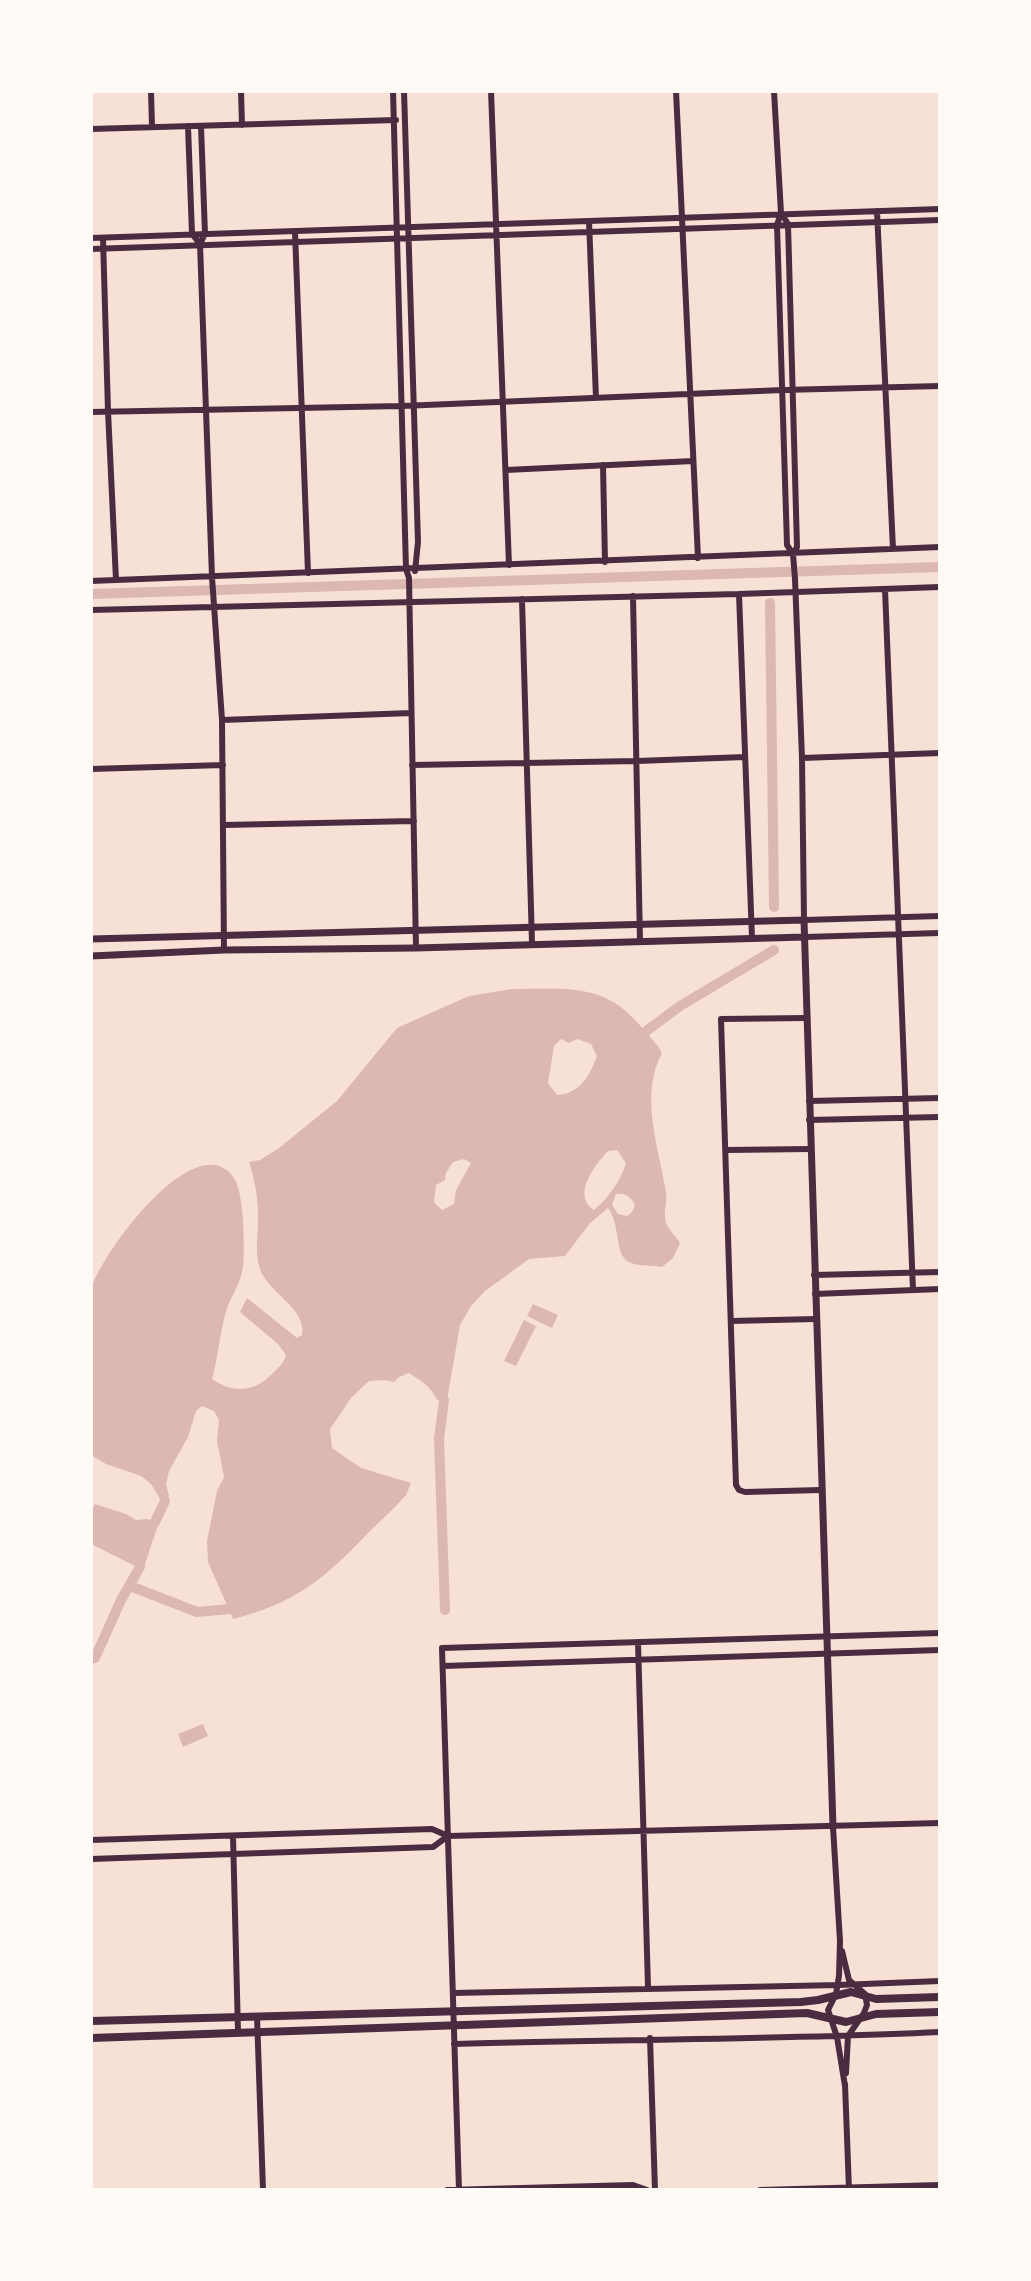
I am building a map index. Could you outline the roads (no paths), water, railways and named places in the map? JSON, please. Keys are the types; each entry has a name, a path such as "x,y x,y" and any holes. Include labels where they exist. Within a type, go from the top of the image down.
{"main road":[{"path":"91,2021 801,2001 851,1992 866,1998 940,1997"},
{"path":"91,2038 807,2013 841,2022 876,2014 940,2011"}],"street":[{"path":"151,91 152,127"},
{"path":"242,91 242,125"},
{"path":"393,91 406,569 409,578 416,948"},
{"path":"404,91 416,569 409,578"},
{"path":"491,91 509,565"},
{"path":"676,91 698,558"},
{"path":"774,91 781,213 777,225 787,545 793,554"},
{"path":"91,129 405,120"},
{"path":"201,126 205,234 200,244 204,409 222,720 224,950"},
{"path":"188,127 192,234 200,244"},
{"path":"91,238 940,209"},
{"path":"877,211 893,549"},
{"path":"781,213 788,224 797,547 793,554 793,563 802,758 808,1101 833,1827 840,1941 839,1985 828,2006 829,2017 837,2036 845,2086"},
{"path":"91,249 940,220"},
{"path":"589,221 596,398"},
{"path":"295,232 308,573"},
{"path":"103,238 116,580"},
{"path":"91,412 414,406 793,389 940,386"},
{"path":"506,470 693,461"},
{"path":"603,466 605,562"},
{"path":"91,581 940,547"},
{"path":"91,610 940,587"},
{"path":"885,589 913,1290"},
{"path":"739,594 752,938"},
{"path":"633,596 640,941"},
{"path":"522,599 532,943"},
{"path":"222,720 411,713"},
{"path":"802,758 940,753"},
{"path":"412,765 745,757"},
{"path":"91,769 223,765"},
{"path":"224,825 414,821"},
{"path":"91,939 940,916"},
{"path":"91,956 224,950 416,948 940,933"},
{"path":"806,1018 721,1019 736,1476 739,1490 745,1492 821,1490"},
{"path":"808,1101 940,1098"},
{"path":"809,1120 940,1117"},
{"path":"726,1150 810,1149"},
{"path":"814,1275 940,1272"},
{"path":"815,1294 940,1289"},
{"path":"731,1321 816,1320"},
{"path":"459,2190 442,1648 940,1633"},
{"path":"638,1643 648,1987"},
{"path":"443,1667 940,1650"},
{"path":"91,1840 432,1829 448,1836 940,1823"},
{"path":"233,1836 238,2032"},
{"path":"91,1859 433,1847 448,1836"},
{"path":"840,1941 849,1980 866,1998 866,2008 848,2036 845,2086 849,2189"},
{"path":"453,1993 940,1981"},
{"path":"257,2016 263,2190"},
{"path":"454,2044 940,2032"},
{"path":"650,2038 655,2190"},
{"path":"447,2190 633,2185 647,2190"},
{"path":"760,2190 940,2185"}],"waterway":[{"path":"91,594 940,567"},
{"path":"770,603 774,907"},
{"path":"645,1032 680,1006 774,950"},
{"path":"444,1400 439,1439 445,1610"},
{"path":"155,1522 165,1501"},
{"path":"91,1659 95,1658 121,1600 140,1567"},
{"path":"130,1586 197,1612 230,1609"}]}
